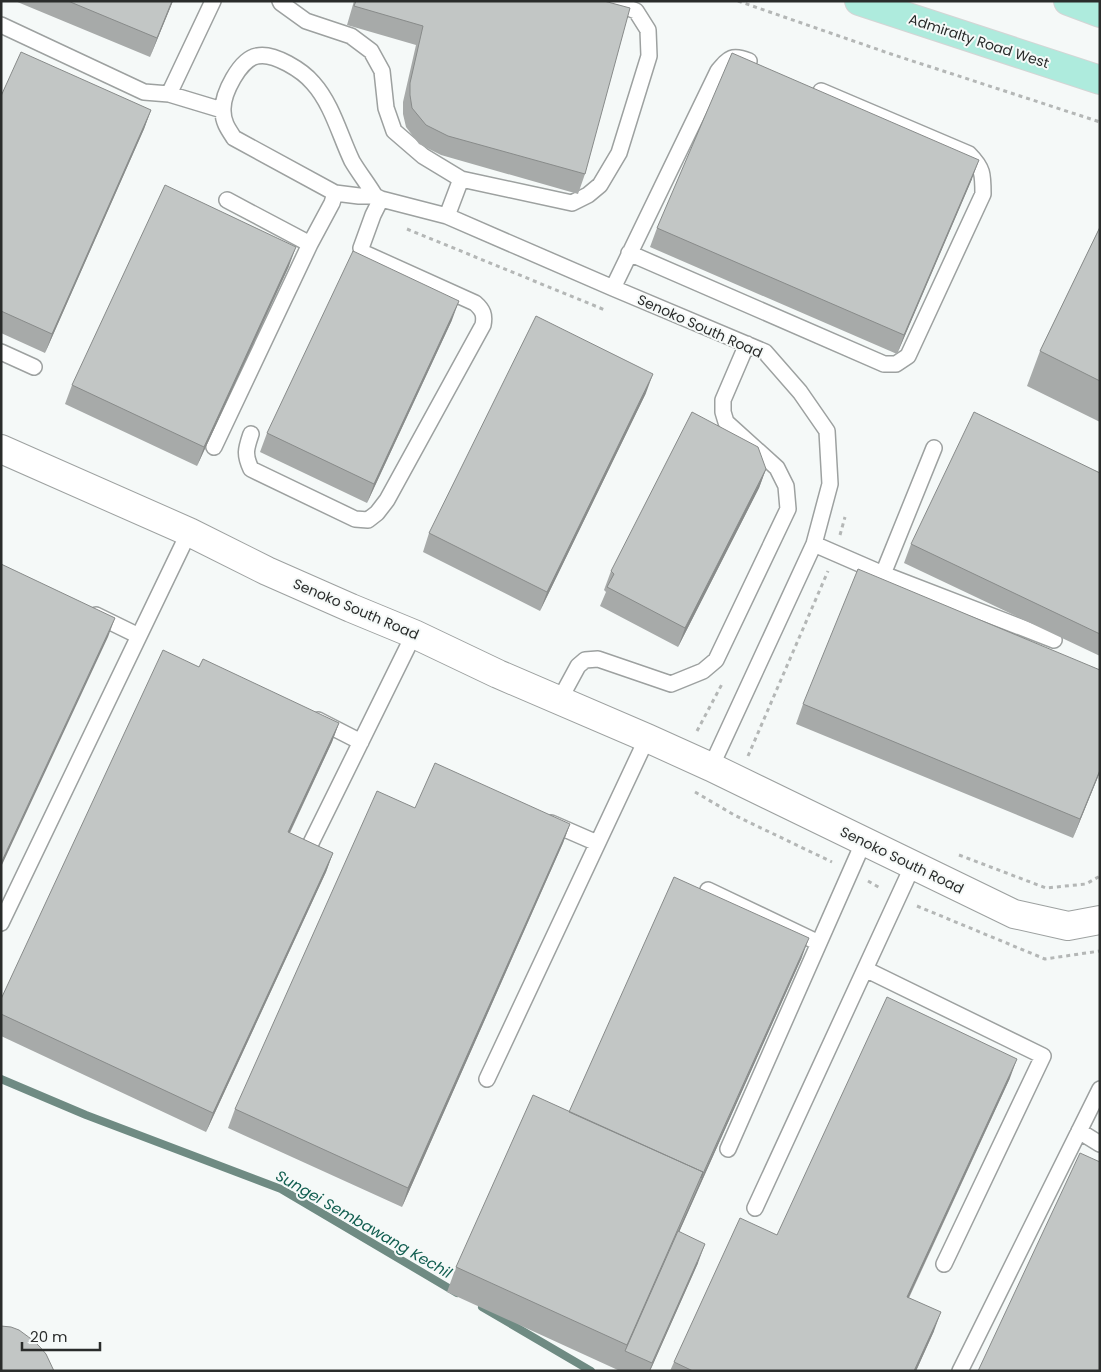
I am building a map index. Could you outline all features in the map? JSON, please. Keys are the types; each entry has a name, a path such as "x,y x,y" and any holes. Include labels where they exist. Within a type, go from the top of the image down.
{"main road":[{"name":"Admiralty Road West","path":"859,1 1100,80"},
{"path":"1068,1 1100,13"}],"street":[{"name":"Senoko South Road","path":"1,449 189,532 267,571 414,634 498,674 646,738 1014,914 1068,926 1100,920"}],"lane":[{"path":"169,94 213,1"},
{"path":"280,1 306,21 351,36 371,51 382,71 386,108 394,131 423,156 461,179 572,202 588,195 600,185 619,153 649,56 648,30 636,11 611,1"},
{"path":"1,25 144,92 169,94 222,110 225,94 242,64 257,56 275,57 293,66 313,83 324,99 353,162 378,198 361,248 362,252 475,302 482,308 485,316 482,325 387,500 377,513 368,520 355,519 251,469 246,459 246,450 251,434"},
{"path":"612,288 718,71 729,59 739,57 767,69"},
{"path":"629,253 884,364 896,364 908,356 983,194 983,177 978,163 969,154 803,84"},
{"name":"Senoko South Road","path":"222,110 224,124 234,138 335,193 378,198 447,216 747,344 765,352 800,392 827,431 830,484 814,544 711,768"},
{"path":"447,216 461,179"},
{"path":"214,447 310,244 332,203 335,193"},
{"path":"227,200 310,244"},
{"path":"559,701 578,666 584,660 598,659 671,684 703,671 716,660 788,509 786,486 777,468 726,422 723,412 723,400 747,344"},
{"path":"1,352 34,367"},
{"path":"883,574 934,448"},
{"path":"1,923 189,532"},
{"path":"814,544 883,574 1054,640"},
{"path":"87,610 139,636"},
{"path":"308,849 414,634"},
{"path":"309,715 361,742"},
{"path":"487,1079 646,738"},
{"path":"534,816 598,843"},
{"path":"728,1149 864,841"},
{"path":"755,1208 913,865"},
{"path":"708,890 819,943"},
{"path":"865,969 1043,1056 944,1264"},
{"path":"960,1371 1100,1089"},
{"path":"1079,1132 1100,1144"}],"path":[{"path":"738,1 891,54 1100,122"},
{"path":"373,215 608,311"},
{"path":"693,739 724,680"},
{"path":"953,853 1046,888 1086,884 1100,876"}],"building":[{"path":"68,1 172,1 157,38"},
{"path":"356,1 604,1 630,8 585,174 448,136 426,125 412,108 410,95 410,83 423,26 354,6"},
{"path":"21,52 151,110 52,334 1,311 1,96"},
{"path":"732,53 979,160 904,335 657,228"},
{"path":"165,185 296,247 204,447 72,385"},
{"path":"1100,227 1100,381 1040,351"},
{"path":"353,251 459,301 374,484 267,433"},
{"path":"536,316 653,374 547,592 429,533"},
{"path":"692,412 758,447 766,469 685,628 607,587 614,574 611,571"},
{"path":"974,412 1100,473 1100,634 911,544"},
{"path":"1,564 115,618 1,863"},
{"path":"858,569 1100,670 1100,770 1080,819 803,704"},
{"path":"163,650 199,667 203,659 339,723 288,832 333,853 213,1113 1,1014 1,999"},
{"path":"435,763 570,824 408,1188 235,1109 377,791 415,808"},
{"path":"674,877 809,938 701,1178 703,1172 569,1112"},
{"path":"887,997 1017,1059 907,1297 941,1312 914,1371 693,1371 674,1362 740,1218 777,1235"},
{"path":"533,1095 703,1172 627,1345 456,1267"},
{"path":"1080,1153 1100,1162 1100,1371 978,1371"},
{"path":"678,1231 705,1244 652,1363 625,1351"},
{"path":"1,1326 19,1330 34,1341 46,1354 54,1371 1,1371"}],"waterway":[{"name":"Sungei Sembawang Kechil","path":"1,1079 86,1115 281,1189 457,1293"},
{"name":"Sungei Sembawang Kechil","path":"482,1307 591,1371"}]}
